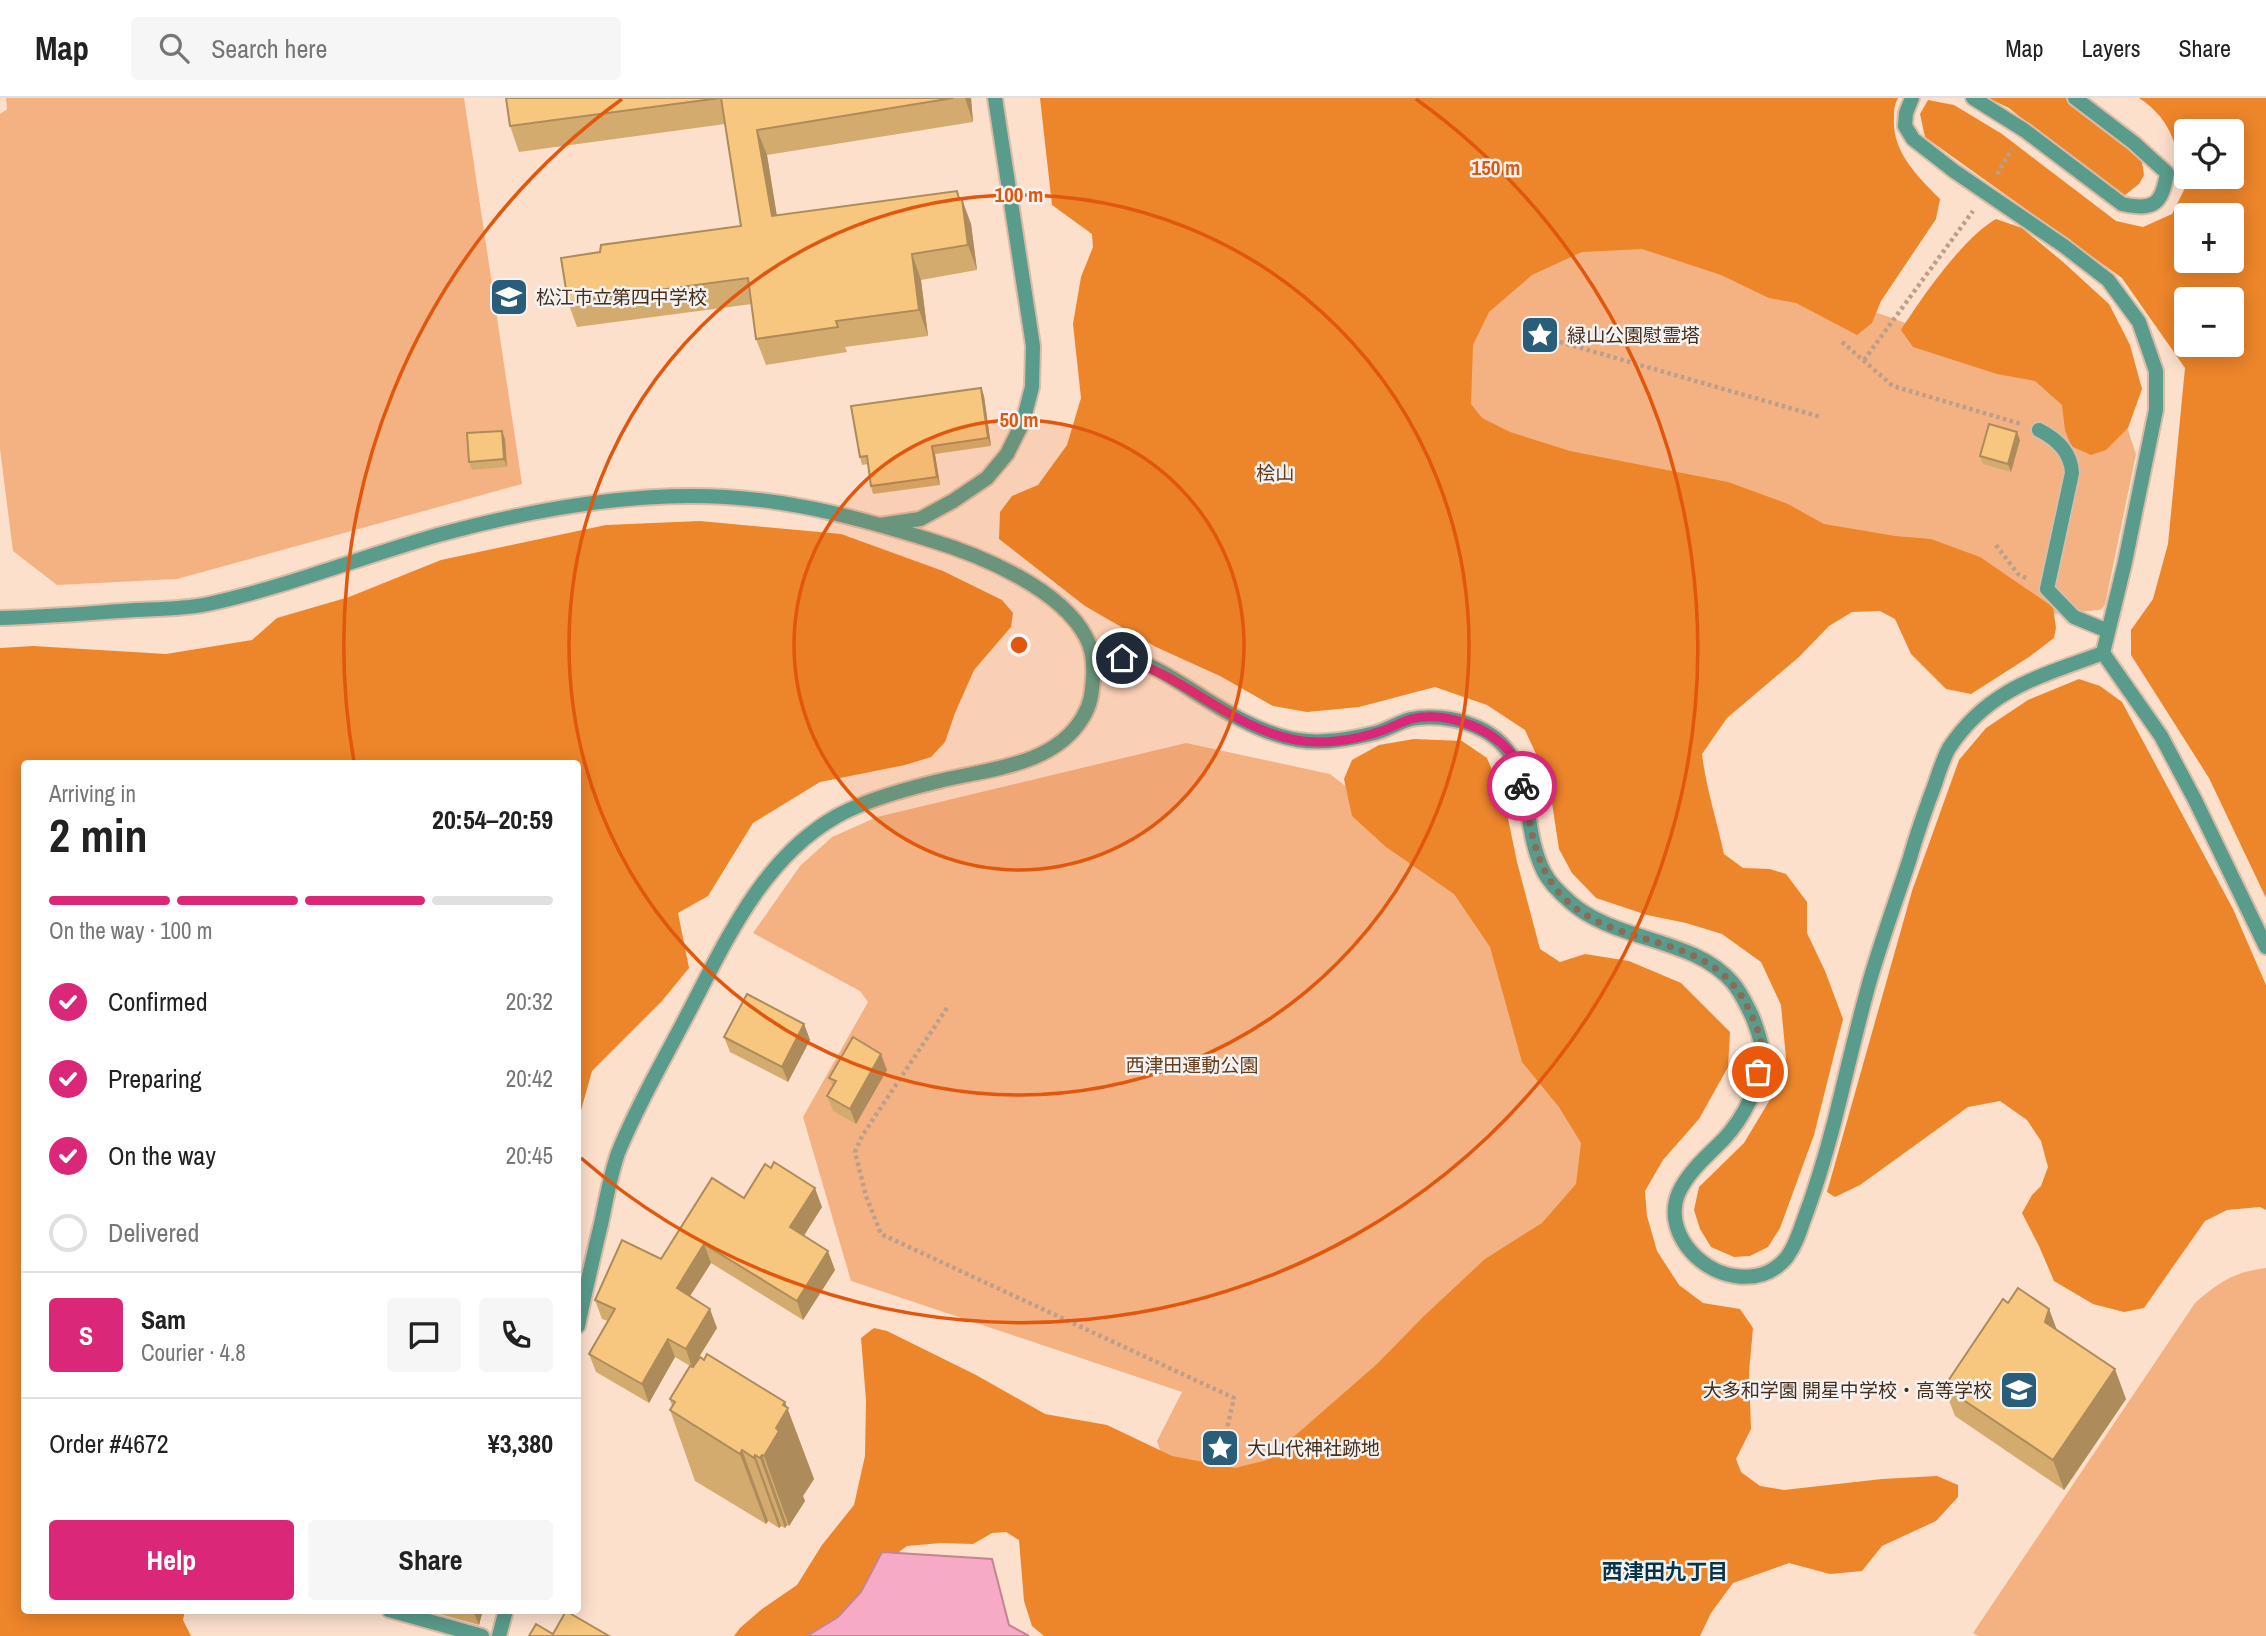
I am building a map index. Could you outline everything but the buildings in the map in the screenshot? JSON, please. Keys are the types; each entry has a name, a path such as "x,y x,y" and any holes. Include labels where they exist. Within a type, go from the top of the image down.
{"street":[{"path":"880,524 920,519 987,478 1007,454 1023,422 1032,387 1033,346 995,98"},
{"path":"1912,98 1906,113 1905,126 1913,139 2108,280 2139,323 2156,372 2156,410 2103,653 2161,736 2266,947"},
{"path":"1973,98 2024,130 2122,204 2137,207 2152,205 2164,193 2167,173 2134,143 2075,98"},
{"path":"2039,429 2053,436 2066,452 2072,473 2047,589 2074,617 2108,631"},
{"path":"0,618 202,606 274,587 434,536 505,518 578,505 633,499 724,496 786,503 831,512 880,524 957,549 1018,576 1070,615 1087,638 1094,660 1092,698 1073,732 1050,751 1020,762 932,782 838,815 787,853 757,891 735,926 640,1104 616,1157 581,1313"},
{"path":"1094,660 1122,658 1144,664 1222,710 1262,729 1295,740 1325,742 1380,732 1412,719 1442,718 1470,724 1493,737 1510,752 1519,768 1535,846 1545,874 1564,898 1586,916 1692,953 1730,979 1744,999 1756,1024 1762,1051 1754,1093 1736,1124 1687,1178 1675,1206 1678,1228 1690,1252 1715,1270 1732,1276 1751,1277 1769,1273 1784,1261 1794,1246 1808,1209 1828,1146 1869,985 1921,821 1947,752 1976,714 2017,685 2103,653"},
{"path":"403,1614 482,1636"},
{"path":"499,1636 505,1614"}],"path":[{"path":"1864,360 1986,193 2024,130"},
{"path":"1553,340 1821,417"},
{"path":"1842,342 1893,386 2039,429"},
{"path":"1996,545 2018,574"},
{"path":"947,1008 862,1136 855,1153 866,1196 881,1234 1234,1398 1225,1437"}],"green space":[{"path":"6,98 464,98 522,484 177,579 57,585 13,551 0,449 0,114 7,109"},
{"name":"桧山","path":"1040,98 1898,98 1894,116 1897,142 1908,163 1940,199 1936,219 1881,301 1872,323 1857,335 1796,303 1769,298 1721,275 1642,249 1582,252 1532,275 1489,312 1473,345 1471,404 1482,418 1510,432 1570,451 1728,482 1788,504 1824,524 1931,539 1980,557 2053,607 2056,628 2054,638 1971,694 1946,689 1911,654 1895,619 1880,611 1852,612 1829,626 1799,657 1727,718 1702,754 1724,854 1743,868 1770,869 1786,874 1807,902 1807,933 1843,1019 1814,1135 1780,1228 1768,1247 1750,1256 1734,1257 1711,1247 1700,1229 1694,1210 1699,1187 1744,1143 1771,1098 1786,1058 1781,1005 1761,962 1722,934 1647,915 1596,898 1572,873 1559,849 1552,803 1542,767 1525,730 1487,705 1435,687 1359,707 1307,712 1273,706 1220,676 1156,647 1085,606 999,539 1000,512 1012,496 1038,485 1067,445 1081,398 1073,324 1081,277 1093,247 1092,234 1052,205"},
{"path":"1988,98 2066,98 2142,162 2144,175 2139,184 2125,195 2113,192 2009,108"},
{"path":"2139,98 2266,98 2266,898 2209,778 2131,655 2131,630 2153,599 2168,544 2185,368 2177,357 2244,357 2244,287 2174,287 2174,352 2122,278 1925,137 1920,114 1928,100 1954,105 2002,134 2116,221 2143,227 2172,214 2174,210 2174,273 2244,273 2244,203 2178,203 2184,189 2244,189 2244,119 2174,119 2174,143 2160,116"},
{"path":"1488,170 2118,401 2136,454 2105,605 2100,610 2052,614 1411,429"},
{"path":"1996,219 2022,228 2109,304 2130,345 2142,389 2128,428 2106,450 2091,455 2071,446 2065,430 2062,405 2035,381 1997,374 1913,347 1901,330 1957,254"},
{"path":"700,521 841,534 943,571 1002,600 1013,613 1011,627 974,670 945,742 931,757 820,782 753,823 708,896 678,913 689,968 662,1001 592,1071 581,1110 581,760 21,760 21,1614 184,1614 183,1620 191,1636 0,1636 0,648 33,646 166,654 252,640 277,618 349,597 441,560 606,525"},
{"path":"2079,679 2100,686 2122,702 2233,909 2266,985 2266,1210 2260,1207 2227,1210 2205,1221 2144,1308 2124,1312 2093,1304 2054,1281 2022,1213 2032,1195 2041,1186 2048,1167 2041,1141 2027,1120 2000,1101 1968,1107 1860,1185 1835,1197 1827,1192 1912,891 1959,760 1986,728 2028,700"},
{"path":"1414,739 1462,741 1487,758 1504,799 1540,949 1560,962 1585,954 1629,961 1681,983 1730,1032 1728,1067 1699,1119 1663,1160 1645,1191 1647,1216 1657,1251 1679,1285 1703,1303 1740,1309 1753,1328 1749,1372 1751,1429 1736,1459 1741,1472 1760,1486 1784,1490 1937,1476 1958,1485 1958,1497 1936,1521 1882,1546 1862,1571 1830,1574 1789,1563 1733,1583 1711,1613 1700,1636 1044,1636 1032,1626 1024,1601 1019,1540 1006,1532 992,1533 973,1544 907,1546 888,1560 847,1618 814,1636 734,1636 762,1609 797,1585 822,1545 854,1505 865,1456 866,1400 861,1338 874,1328 887,1331 976,1375 1045,1414 1107,1425 1172,1456 1235,1468 1267,1460 1377,1364 1485,1259 1542,1223 1576,1184 1581,1143 1559,1107 1522,1062 1490,947 1454,894 1386,847 1352,816 1344,779 1352,760 1379,745"},
{"name":"西津田運動公園","path":"1186,743 1330,774 1448,866 1509,938 1597,1187 1276,1470 1168,1475 1157,1441 1182,1392 851,1281 803,1117 868,1002 860,991 753,933 800,866 832,837 877,817"},
{"path":"2266,1268 2266,1636 1978,1636 1973,1633 2195,1303 2228,1279"}],"shaded area":[{"path":"882,1552 992,1559 1009,1625 1029,1636 807,1636 838,1617 861,1592"}],"way so far":[{"path":"1522,786 1535,846 1545,874 1564,898 1586,916 1692,953 1730,979 1744,999 1756,1024 1762,1051 1758,1072"}],"place":[{"name":"松江市立第四中学校","path":"509,297"},
{"name":"緑山公園慰霊塔","path":"1540,335"},
{"name":"大多和学園 開星中学校・高等学校","path":"2019,1390"},
{"name":"大山代神社跡地","path":"1220,1448"}],"district":[{"name":"西津田九丁目","path":"1665,1572"}],"route":[{"path":"1122,658 1144,664 1166,675 1222,710 1262,729 1295,740 1325,742 1349,738 1380,732 1412,719 1442,718 1470,724 1493,737 1510,752 1519,768 1522,786"}]}
